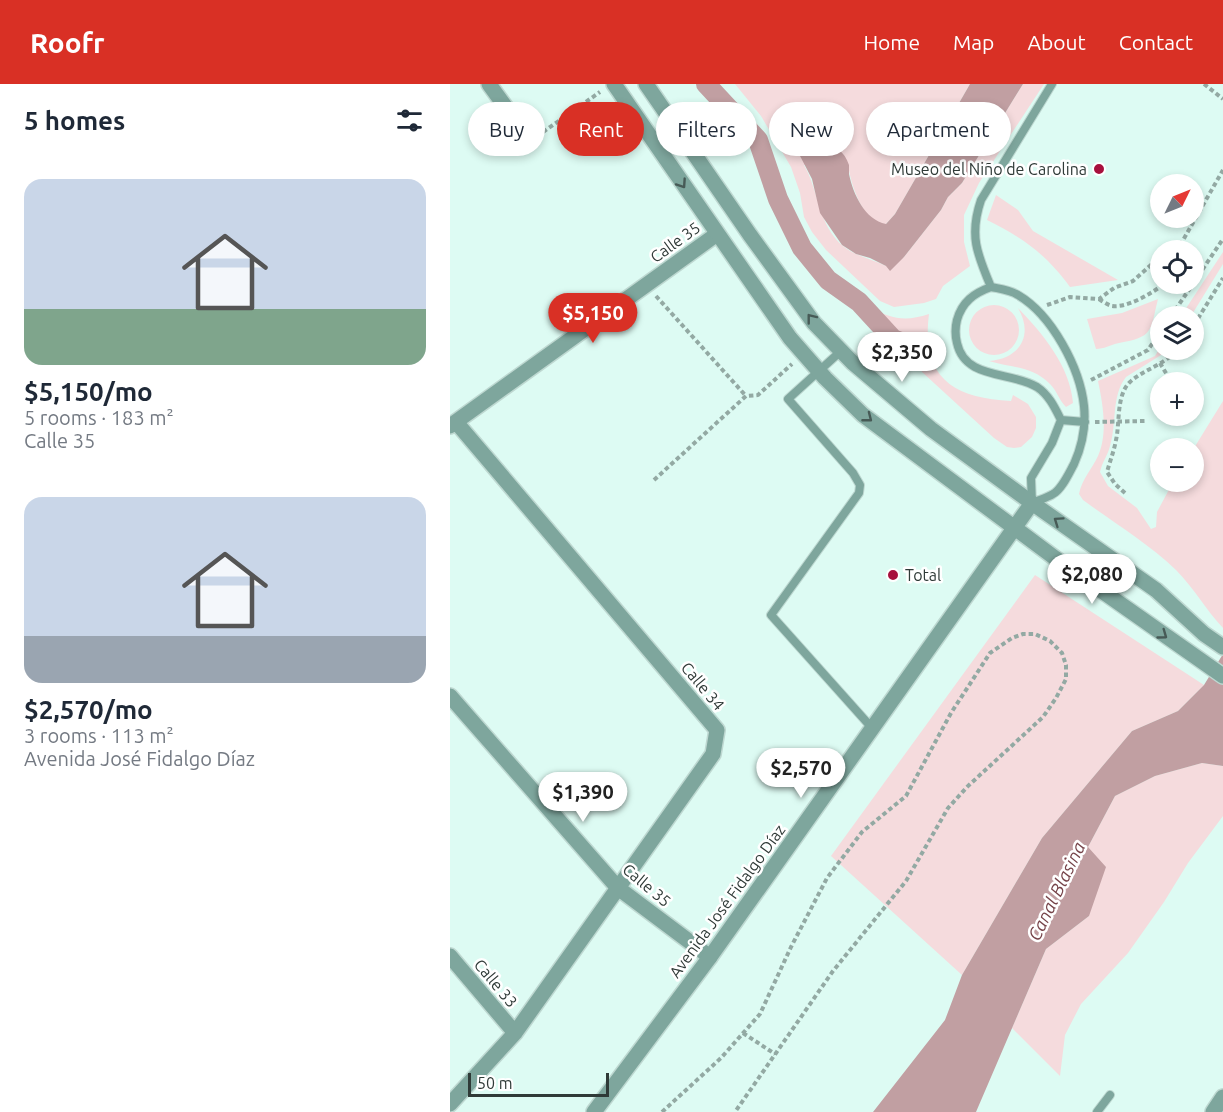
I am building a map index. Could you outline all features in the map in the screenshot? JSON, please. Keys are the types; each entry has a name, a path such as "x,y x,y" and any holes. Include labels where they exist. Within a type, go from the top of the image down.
{"street":[{"path":"489,84 502,102"},
{"path":"646,84 814,323 852,363 932,429 1156,590 1204,634 1223,647"},
{"path":"608,87 717,234 790,338 863,415 1014,527 1223,676"},
{"name":"Calle 35","path":"453,424 717,234"},
{"name":"Calle 34","path":"450,1104 514,1033 618,888 713,754 717,730 453,424"},
{"name":"Avenida José Fidalgo Díaz","path":"594,1112 710,957 1032,503"},
{"name":"Calle 35","path":"450,696 618,888 710,957"},
{"name":"Calle 33","path":"450,956 514,1033"}],"lane":[{"path":"991,287 975,241 974,220 981,200 1052,84"},
{"path":"991,287 1018,294 1035,309 1052,328 1067,353 1084,405 1085,422 1080,450 1069,473 1054,494 1032,503 1031,478 1052,444 1061,420 1052,402 1040,389 1027,381 980,370 969,364 960,352 955,327 960,310 969,298 991,287"},
{"path":"841,351 788,399 853,472 860,485 860,492 771,615 872,728"},
{"path":"1061,420 1085,422"},
{"path":"1097,1112 1110,1095"}],"path":[{"path":"1204,84 1223,99"},
{"path":"545,131 608,87"},
{"path":"1183,240 1222,176 1223,170"},
{"path":"1204,267 1223,239"},
{"path":"1099,299 1114,288 1134,281 1150,266"},
{"path":"1204,309 1223,278"},
{"path":"646,285 746,396"},
{"path":"1035,309 1070,297 1099,299 1112,306 1131,302 1150,293"},
{"path":"1079,386 1150,347"},
{"path":"654,480 746,396 758,395 804,354"},
{"path":"1125,493 1107,472 1115,446 1122,396 1127,384 1165,360"},
{"path":"1160,363 1165,372"},
{"path":"1085,422 1145,421"},
{"path":"662,1112 713,1066 760,1014 791,947 827,878 862,832 906,796 951,713 990,653 1012,638 1023,634 1035,634 1050,641 1062,653 1066,665 1066,679 1056,698 1043,717 968,786 948,808 906,880 833,971 735,1112"},
{"path":"743,1033 775,1054"}],"shaded area":[{"path":"735,84 970,84 960,102 866,102 866,156 928,156 895,214 886,224 876,222 865,212 851,179 848,164 804,165 828,228 835,238 853,252 886,266 904,257 941,210 948,197 962,183 979,156 997,156 979,183 964,215 964,242 970,266 943,286 936,299 894,307 880,301 826,250 812,232 804,217 800,193 785,156 854,156 854,102 769,102 769,130 757,111 757,102 750,102"},
{"path":"1023,84 1044,84 1011,134 1011,103"},
{"path":"996,195 1018,210 1033,231 1118,280 1070,287 1043,256 1012,233 987,220"},
{"path":"1223,252 1223,264 1197,306 1188,306 1195,294 1204,294 1204,281"},
{"path":"1158,299 1156,306 1150,306 1150,328 1145,335 1096,349 1087,319 1122,313"},
{"path":"994,305 1003,307 1014,316 1019,330 1017,339 1008,350 994,355 985,353 974,344 969,330 971,321 980,310"},
{"path":"870,307 898,318 913,318 929,314 930,354 945,380 957,389 972,395 1011,401 1013,395 1028,404 1036,417 1036,428 1032,437 1021,447 1014,448 1007,447 994,438 922,372 912,341 890,329"},
{"path":"1018,308 1054,351 1067,376 1073,403 1066,407 1043,378 1021,368 989,361 1009,356 1021,344 1025,327"},
{"path":"1150,358 1153,360 1126,377 1121,385 1116,401 1112,437 1100,472 1108,486 1137,508 1151,529 1156,527 1157,512 1168,492 1204,492 1204,438 1200,438 1223,401 1223,628 1176,570 1142,542 1083,500 1079,494 1098,456 1103,438 1103,409 1098,381"},
{"path":"1035,575 1204,685 1178,711 1132,731 1042,838 962,975 831,856"},
{"path":"1202,763 1223,766 1223,816 1188,863 1128,953 1081,1004 1065,1035 1060,1076 1012,1028 1046,949 1089,916 1088,847 1115,796 1155,776"}],"water":[{"path":"970,84 1023,84 1011,103 960,102"},
{"path":"800,156 844,156 849,165 849,174 857,198 866,212 879,222 886,224 895,214 928,156 979,156 962,183 948,197 941,210 904,257 890,271 886,266 856,254 842,245 820,213 812,179"},
{"name":"Canal Blasina","path":"1223,654 1223,766 1202,763 1155,776 1115,796 1088,847 1106,867 1089,916 1046,949 976,1112 873,1112 945,1020 962,975 1042,838 1132,731 1178,711 1204,685"}],"waterway":[{"path":"706,84 758,140 778,199 802,248 828,280 859,302 893,339 909,345"}],"place":[{"name":"Museo del Niño de Carolina","path":"1099,169"},
{"name":"Total","path":"893,575"}]}
